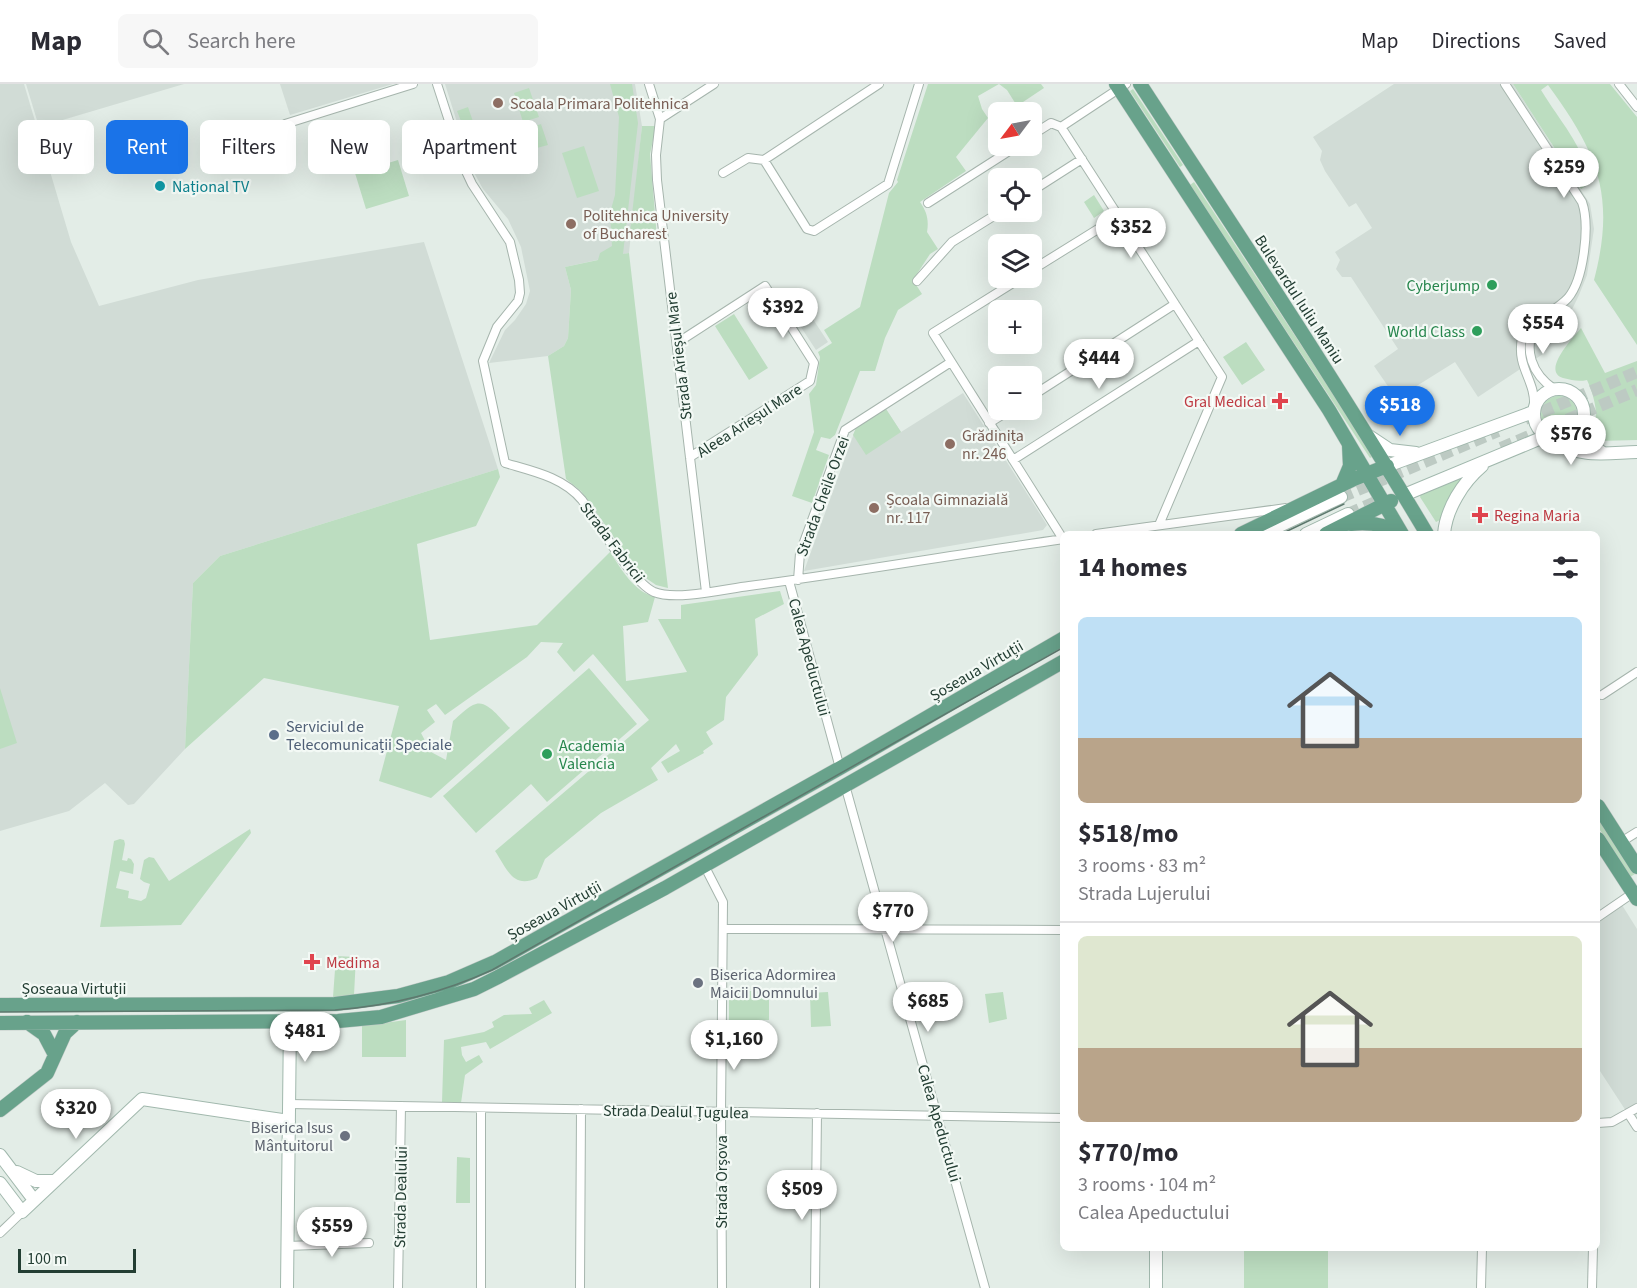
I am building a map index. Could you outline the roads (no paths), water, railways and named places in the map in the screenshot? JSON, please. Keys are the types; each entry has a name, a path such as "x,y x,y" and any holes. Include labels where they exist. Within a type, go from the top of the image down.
{"main road":[{"name":"Bulevardul Iuliu Maniu","path":"1140,84 1368,436 1425,531"},
{"path":"1120,86 1349,443 1399,531"},
{"path":"1342,491 1350,466 1349,443"},
{"path":"1247,531 1299,506 1342,491 1367,474 1387,466"},
{"path":"1330,531 1347,519 1404,495"},
{"path":"1347,519 1385,526 1395,531"},
{"name":"Șoseaua Virtuții","path":"3,1003 335,1004 375,1000 425,990 470,974 495,962 840,768 1060,640"},
{"name":"Șoseaua Virtuții","path":"0,1023 338,1021 381,1017 474,989 704,865 1060,663"},
{"path":"1600,809 1637,867"},
{"path":"1600,842 1635,896"},
{"path":"27,1022 44,1034 54,1053"},
{"path":"1,1110 47,1073 54,1053 65,1033 77,1022"}],"street":[{"path":"296,121 413,84"},
{"name":"Strada Fabricii","path":"437,84 464,167 472,184 510,242 519,280 518,301 497,327 483,364 505,463 548,477 573,491 582,500 634,575 649,589 670,595 706,592 1060,539"},
{"path":"649,84 660,119 714,84"},
{"path":"723,173 748,158 764,160 879,84"},
{"path":"764,160 807,229 814,231 888,184 919,84"},
{"path":"1505,84 1582,202 1586,220 1586,240 1575,286 1566,299 1524,333 1521,344 1523,370 1534,392 1536,426 1572,451 1637,452"},
{"path":"1619,84 1637,107"},
{"path":"1061,127 1120,86"},
{"name":"Strada Arieșul Mare","path":"660,119 656,155 657,180 706,592"},
{"path":"1042,129 1051,123 1061,127 1222,376 1159,525"},
{"path":"928,204 1002,156"},
{"path":"1042,185 1082,159"},
{"path":"1042,264 1119,216"},
{"path":"917,281 952,242 988,220"},
{"name":"Aleea Arieșul Mare","path":"677,343 765,286 814,363 810,381 690,457"},
{"path":"1004,288 933,333 1060,534"},
{"path":"1042,390 1175,304"},
{"path":"1538,320 1531,333 1529,355 1539,376 1554,389"},
{"path":"1013,460 1199,341"},
{"name":"Strada Cheile Orzei","path":"793,580 800,553 845,430 951,362"},
{"path":"1387,466 1429,452 1534,410 1544,393 1554,389 1568,390 1579,398 1584,410 1583,431 1588,441 1603,453"},
{"path":"990,423 995,420"},
{"path":"1404,495 1549,437 1559,440 1574,435 1583,423"},
{"path":"1368,436 1396,452 1429,452"},
{"path":"1445,531 1448,517 1461,490 1472,476 1491,459"},
{"path":"1268,531 1342,491"},
{"path":"1117,531 1299,506"},
{"path":"1314,531 1347,519"},
{"name":"Calea Apeductului","path":"793,580 840,768"},
{"path":"1602,695 1637,672"},
{"name":"Calea Apeductului","path":"845,784 985,1288"},
{"path":"1621,842 1637,832"},
{"name":"Strada Orșova","path":"704,865 722,898 720,1112 722,1288"},
{"path":"1600,916 1635,896"},
{"path":"723,929 1060,930"},
{"path":"287,1288 290,1022"},
{"path":"0,1233 142,1099 289,1121"},
{"name":"Strada Dealul Țugulea","path":"289,1104 1060,1118"},
{"name":"Strada Dealului","path":"398,1288 401,1106"},
{"path":"481,1288 482,1108"},
{"path":"1600,1123 1612,1122 1637,1108"},
{"path":"580,1288 581,1109"},
{"path":"814,1288 817,1113"},
{"path":"1628,1113 1637,1127"},
{"path":"3,1160 29,1180 42,1183 55,1181"},
{"path":"3,1160 34,1200"},
{"path":"0,1183 22,1212"},
{"path":"287,1246 369,1243"},
{"path":"1156,1251 1156,1288"},
{"path":"1481,1288 1482,1251"},
{"path":"1592,1288 1593,1251"}],"tunnel":[{"path":"1525,419 1637,372"},
{"path":"1501,448 1637,390"},
{"path":"1341,497 1498,431"},
{"path":"1348,514 1378,501"}],"tram line":[{"path":"1287,531 1344,504"},
{"path":"0,1012 335,1010 396,1002 435,992 492,970 1060,649"}],"place":[{"name":"Scoala Primara Politehnica","path":"498,103"},
{"name":"Național TV","path":"160,186"},
{"name":"Politehnica University of Bucharest","path":"571,224"},
{"name":"Cyberjump","path":"1492,285"},
{"name":"World Class","path":"1477,331"},
{"name":"Gral Medical","path":"1280,401"},
{"name":"Grădinița nr. 246","path":"950,444"},
{"name":"Școala Gimnazială nr. 117","path":"874,508"},
{"name":"Regina Maria","path":"1480,515"},
{"name":"Serviciul de Telecomunicații Speciale","path":"274,735"},
{"name":"Academia Valencia","path":"547,754"},
{"name":"Medima","path":"312,962"},
{"name":"Biserica Adormirea Maicii Domnului","path":"698,983"},
{"name":"Biserica Isus Mântuitorul","path":"345,1136"}]}
